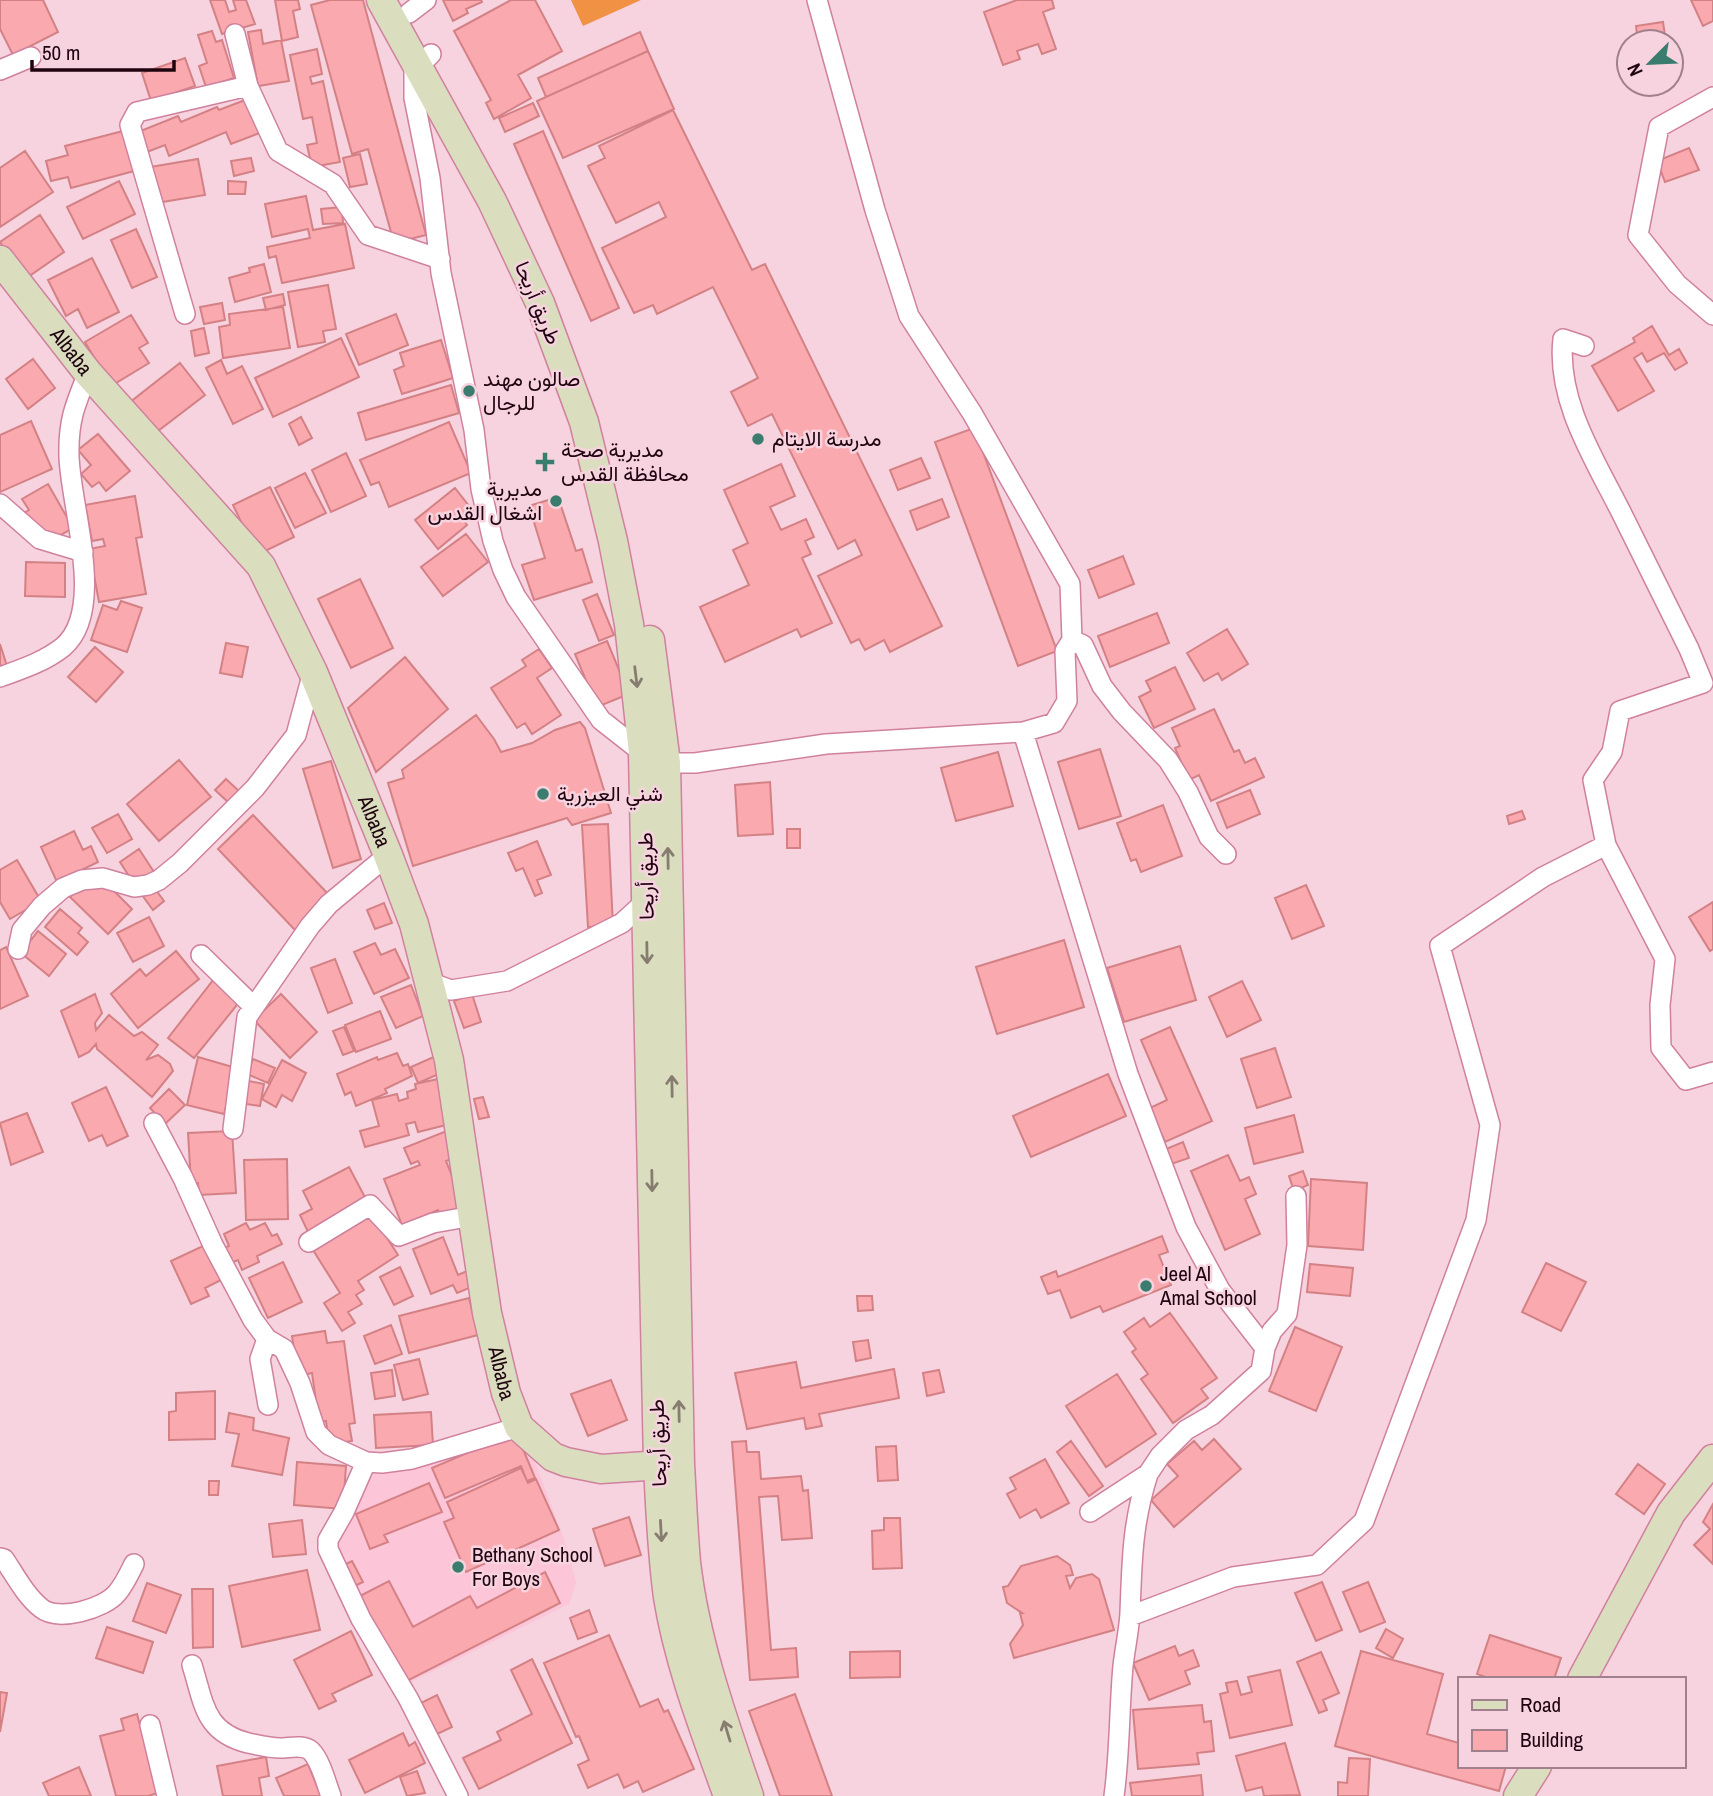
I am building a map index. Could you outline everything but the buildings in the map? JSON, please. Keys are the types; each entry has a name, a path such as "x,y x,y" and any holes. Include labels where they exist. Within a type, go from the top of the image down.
{"main road":[{"name":"طريق أريحا","path":"381,0 424,60 495,172 562,311 593,401 630,534 647,618 655,758 669,1464 662,1541 668,1598 684,1668 728,1796"},
{"name":"طريق أريحا","path":"413,4 424,60"},
{"name":"Albaba","path":"0,260 88,373 261,566 313,672 414,924 449,1059 487,1313 506,1393 519,1427 554,1457 566,1462 601,1469 669,1464"},
{"name":"طريق أريحا","path":"655,758 646,901 669,1464 694,1606 724,1723 749,1796"},
{"path":"1583,1677 1671,1513 1713,1459"},
{"path":"1518,1796 1536,1768"}],"street":[{"path":"424,60 414,71 414,98 430,178 450,319 474,430 481,489 503,570 516,597 601,720 655,758 695,763 825,744 1023,732 1054,723 1068,702 1065,651 1072,640 1070,584 972,412 909,316 875,210 817,0"},
{"path":"235,34 248,86 278,151 333,184 368,235 440,259"},
{"path":"0,70 31,57"},
{"path":"185,314 131,125 137,111 248,86"},
{"path":"1713,97 1658,127 1638,235 1677,284 1713,315"},
{"path":"1584,346 1563,339 1561,361 1568,398 1584,437 1689,649 1703,683 1620,711 1612,752 1593,780 1606,845 1665,959 1660,1005 1661,1048 1686,1080 1713,1072"},
{"path":"0,677 36,664 65,646 83,615 83,552 69,457 71,415 88,373"},
{"path":"0,504 40,539 83,552"},
{"path":"1072,640 1083,646 1102,686 1122,712 1168,760 1188,792 1209,837 1226,854"},
{"path":"18,949 22,930 42,906 64,888 82,880 103,878 135,887 148,886 180,863 255,788 296,735 313,672"},
{"path":"1023,732 1128,1074 1186,1227 1220,1290 1265,1348"},
{"path":"1130,1616 1233,1577 1317,1565 1364,1521 1476,1220 1490,1125 1440,946 1543,877 1606,845"},
{"path":"233,1129 247,1017 310,926 330,904 388,855"},
{"path":"429,982 451,990 507,981 622,923 646,901"},
{"path":"201,955 254,1007"},
{"path":"154,1123 253,1320 267,1339 284,1349 300,1383 316,1432 329,1445 366,1462 382,1463 412,1459 519,1427"},
{"path":"1090,1512 1147,1474 1160,1456 1186,1430 1212,1415 1261,1371 1265,1348 1272,1331 1287,1314 1297,1245 1296,1196"},
{"path":"309,1242 370,1205 400,1236 433,1223 474,1216"},
{"path":"267,1339 260,1359 268,1405"},
{"path":"366,1462 344,1512 328,1540 328,1549 356,1610 408,1698 458,1796"},
{"path":"1114,1796 1118,1770 1123,1666 1130,1616 1131,1560 1135,1521 1147,1474"},
{"path":"0,1558 4,1559 23,1588 42,1609 63,1616 87,1610 116,1595 134,1564"},
{"path":"192,1665 206,1713 219,1731 229,1737 270,1748 299,1746 310,1750 331,1796"},
{"path":"150,1725 167,1796"}],"shaded area":[{"path":"571,0 641,0 583,26"},
{"name":"Bethany School For Boys","path":"530,1448 568,1550 576,1583 569,1604 405,1685 332,1544 375,1472 459,1449"}],"place":[{"name":"صالون مهند للرجال","path":"469,391"},
{"name":"مدرسة الايتام","path":"758,439"},
{"name":"مديرية صحة محافظة القدس","path":"545,462"},
{"name":"مديرية اشغال القدس","path":"556,501"},
{"name":"شني العيزرية","path":"543,794"},
{"name":"Jeel Al Amal School","path":"1146,1286"},
{"name":"Bethany School For Boys","path":"458,1567"}]}
